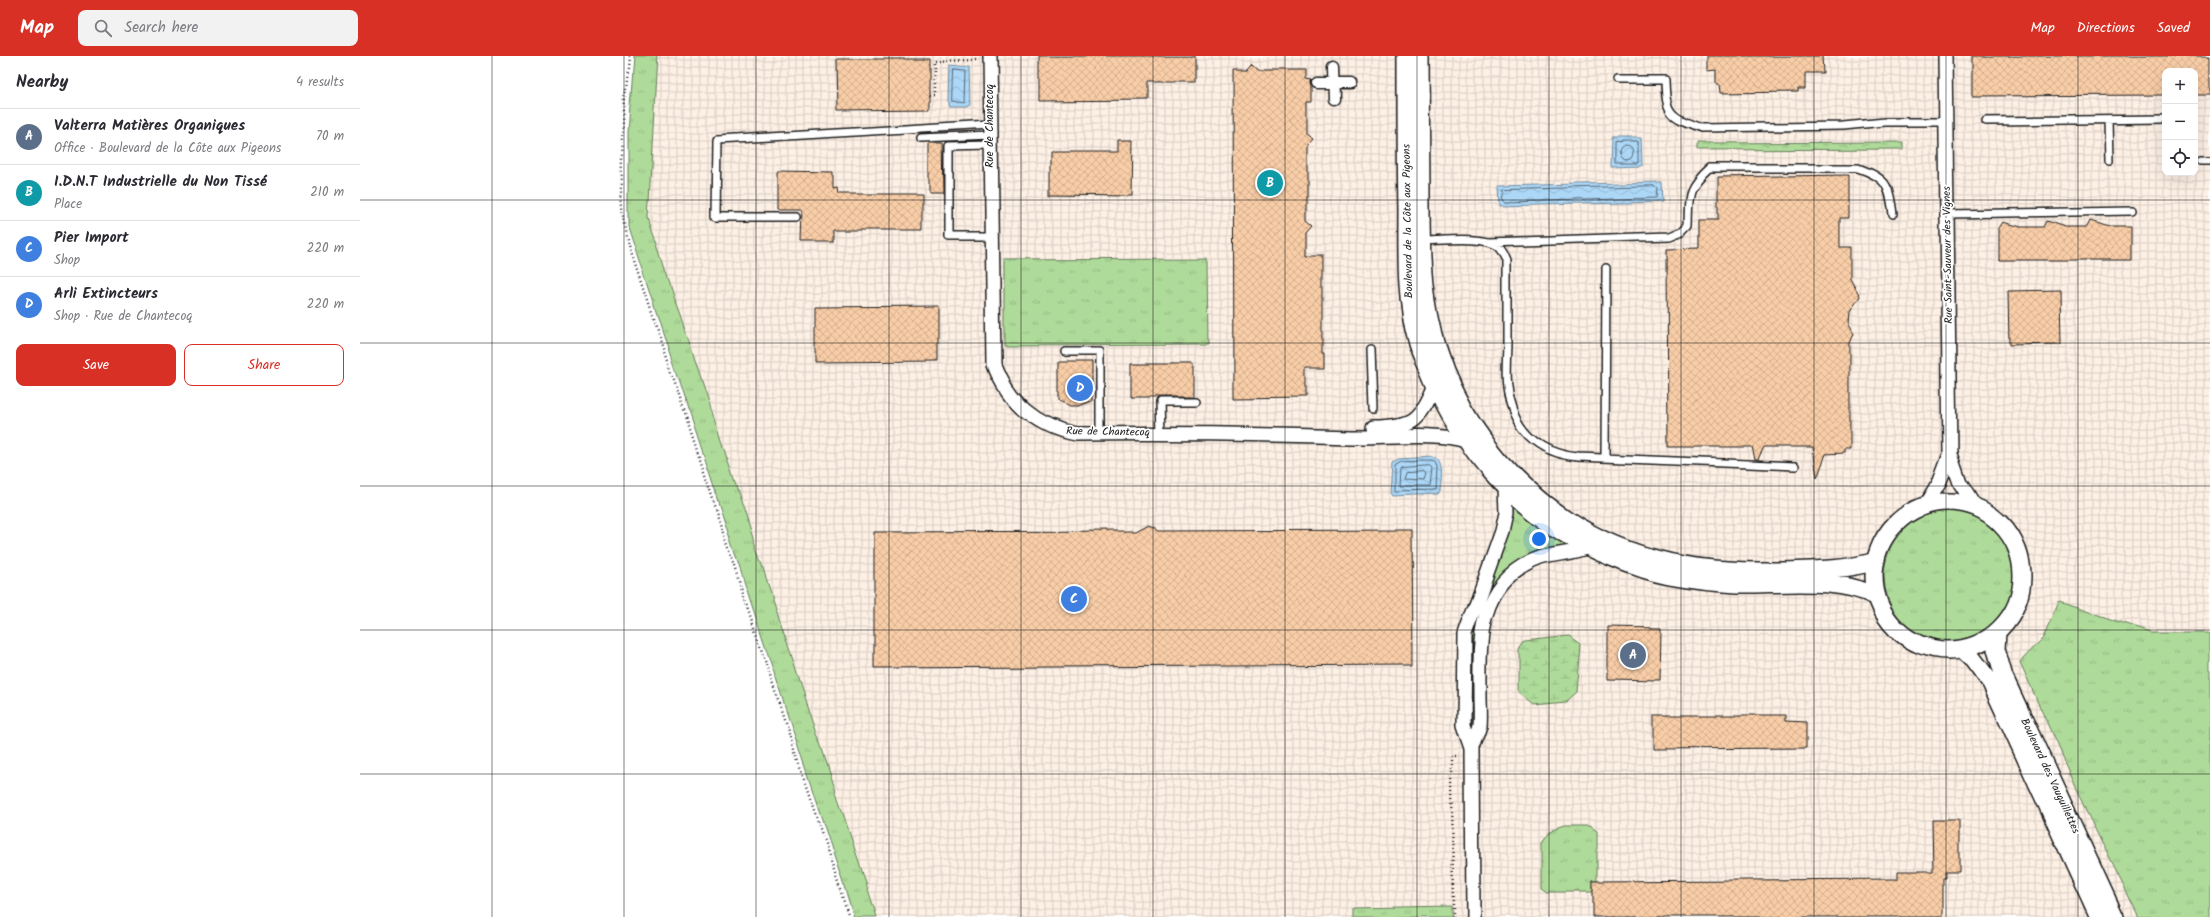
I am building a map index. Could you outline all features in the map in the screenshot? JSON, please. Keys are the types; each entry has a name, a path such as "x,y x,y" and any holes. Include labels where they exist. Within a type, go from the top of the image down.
{"street":[{"name":"Boulevard de la Côte aux Pigeons","path":"1406,56 1409,293 1416,340 1435,385 1466,441 1504,487 1556,529 1588,547 1627,564 1668,576 1735,584 1844,586 1866,591 1877,597"},
{"name":"Boulevard de la Côte aux Pigeons","path":"1420,56 1424,292 1432,331 1443,370 1462,407 1484,440 1512,475 1538,499 1589,533 1630,552 1680,565 1740,571 1829,570 1852,568 1876,561"},
{"name":"Rue Saint-Sauveur des Vignes","path":"1945,56 1950,454 1960,484 1975,507"},
{"name":"Rue de Chantecoq","path":"990,58 993,356 998,376 1018,404 1047,426 1076,434 1302,434 1352,437 1441,437 1466,441"},
{"path":"1333,68 1334,99"},
{"path":"1318,83 1351,83"},
{"path":"1302,434 1352,428 1399,427 1419,415 1435,385"},
{"name":"Rue Saint-Sauveur des Vignes","path":"1925,506 1940,481 1950,454"},
{"path":"1473,917 1472,748 1464,725 1465,635 1502,531 1506,513 1504,487"},
{"path":"1950,502 1975,507 1997,520 2013,540 2022,564 2022,589 2013,613 1997,632 1981,643 1962,649 1940,650 1919,644 1907,637 1886,617 1877,597 1874,579 1876,561 1885,537 1902,518 1925,506 1950,502"},
{"path":"1472,748 1480,725 1480,638 1484,617 1492,598 1504,582 1531,561 1548,556 1580,551 1588,547"},
{"name":"Boulevard des Vauguillettes","path":"1997,632 1996,649 2004,677 2116,917"},
{"name":"Boulevard des Vauguillettes","path":"1962,649 1973,659 1991,683 2099,917"}],"lane":[{"path":"1616,80 1665,80 1666,104 1670,111 1681,120 1701,128 1843,126 1885,122 1946,122"},
{"path":"1986,121 2162,119"},
{"path":"2108,120 2109,161"},
{"path":"796,217 716,217 717,140 769,137 990,135"},
{"path":"921,138 990,135"},
{"path":"990,135 949,146 949,237 991,237"},
{"path":"2200,161 2210,160"},
{"path":"1422,241 1489,242 1670,236 1682,231 1688,225 1689,193 1695,181 1709,168 1858,168 1874,174 1889,188 1894,214"},
{"path":"1947,214 2132,212"},
{"path":"1489,242 1499,248 1507,261 1507,386 1512,409 1523,432 1544,448 1560,455 1795,466"},
{"path":"1605,458 1606,268"},
{"path":"1371,349 1373,410"},
{"path":"1066,352 1100,352 1100,434"},
{"path":"1161,434 1160,402 1195,402"}],"path":[{"path":"629,56 620,167 622,214 626,237 849,917"},
{"path":"929,95 934,95 934,61 990,58"}],"shaded area":[{"path":"657,56 2210,56 2210,917 877,917 648,217"}],"green space":[{"path":"634,56 657,56 648,217 877,917 854,917 628,227 628,133"},
{"path":"1903,142 1903,149 1697,150 1697,143"},
{"path":"1207,259 1208,345 1004,346 1004,260"},
{"path":"1514,502 1572,545 1551,549 1490,595 1476,717 1469,723 1469,638 1513,514"},
{"path":"1955,511 1980,518 1995,530 2007,545 2013,563 2013,589 2007,607 1995,622 1980,634 1962,640 1943,641 1918,634 1903,622 1891,607 1885,589 1884,570 1891,545 1903,530 1918,518 1936,512"},
{"path":"2059,602 2150,632 2210,632 2210,917 2139,917 2086,811 2020,662 2043,638"},
{"path":"1569,636 1580,644 1576,692 1566,701 1534,704 1519,692 1519,651 1526,641"},
{"path":"1564,826 1589,826 1597,831 1597,881 1593,881 1593,892 1548,892 1542,888 1542,842 1550,831"},
{"path":"1451,906 1451,917 1354,917 1354,908"}],"water":[{"path":"949,65 969,67 970,105 966,107 949,107 948,105"},
{"path":"1611,138 1641,138 1642,166 1610,167"},
{"path":"1661,182 1662,202 1500,206 1499,186"},
{"path":"1434,457 1440,463 1442,472 1440,491 1438,494 1392,496 1390,493 1392,463 1398,459"}],"building":[{"path":"1039,56 1195,56 1195,81 1149,81 1149,100 1039,101"},
{"path":"1707,56 1822,56 1823,73 1805,73 1805,89 1798,89 1798,92 1720,93 1719,84 1716,84 1716,70 1707,71"},
{"path":"1973,56 2210,56 2210,95 2198,95 2198,68 2162,68 2162,95 1973,96"},
{"path":"837,59 929,59 929,109 838,110"},
{"path":"1253,63 1260,69 1306,69 1306,79 1312,80 1312,102 1306,102 1306,134 1313,139 1307,146 1307,221 1313,226 1307,233 1307,255 1322,255 1322,353 1324,353 1324,369 1306,369 1306,397 1234,398 1233,70 1247,70"},
{"path":"1118,140 1133,140 1132,196 1050,195 1050,152 1118,152"},
{"path":"929,143 943,143 944,192 929,192"},
{"path":"777,171 833,172 833,189 837,188 838,194 922,194 922,230 833,230 833,242 801,242 802,210 777,210"},
{"path":"1848,175 1848,218 1840,218 1840,247 1850,247 1850,279 1860,296 1850,312 1849,325 1854,334 1850,343 1850,450 1844,450 1844,453 1826,454 1817,478 1813,447 1764,447 1758,459 1755,459 1752,447 1668,447 1667,249 1700,248 1700,220 1718,220 1718,177"},
{"path":"2046,221 2065,227 2087,227 2090,221 2109,227 2131,227 2131,260 1999,260 1999,228 2003,222 2021,227 2043,227"},
{"path":"2061,290 2062,344 2009,345 2008,291"},
{"path":"938,306 938,361 815,362 815,307"},
{"path":"1059,362 1092,362 1092,401 1079,406 1070,406 1059,401"},
{"path":"1131,364 1193,364 1193,397 1131,397"},
{"path":"1147,525 1155,527 1158,531 1412,530 1413,665 874,668 874,532 1136,531"},
{"path":"1608,627 1661,628 1660,680 1608,679"},
{"path":"1654,715 1785,715 1785,721 1806,722 1806,748 1654,749"},
{"path":"1932,820 1959,820 1959,872 1945,872 1945,878 1943,878 1943,917 1593,917 1593,881 1898,879 1898,871 1933,871"}],"place":[{"name":"I.D.N.T Industrielle du Non Tissé","path":"1270,183"},
{"name":"Arli Extincteurs","path":"1080,388"},
{"name":"Pier Import","path":"1074,599"},
{"name":"Valterra Matières Organiques","path":"1633,655"}]}
